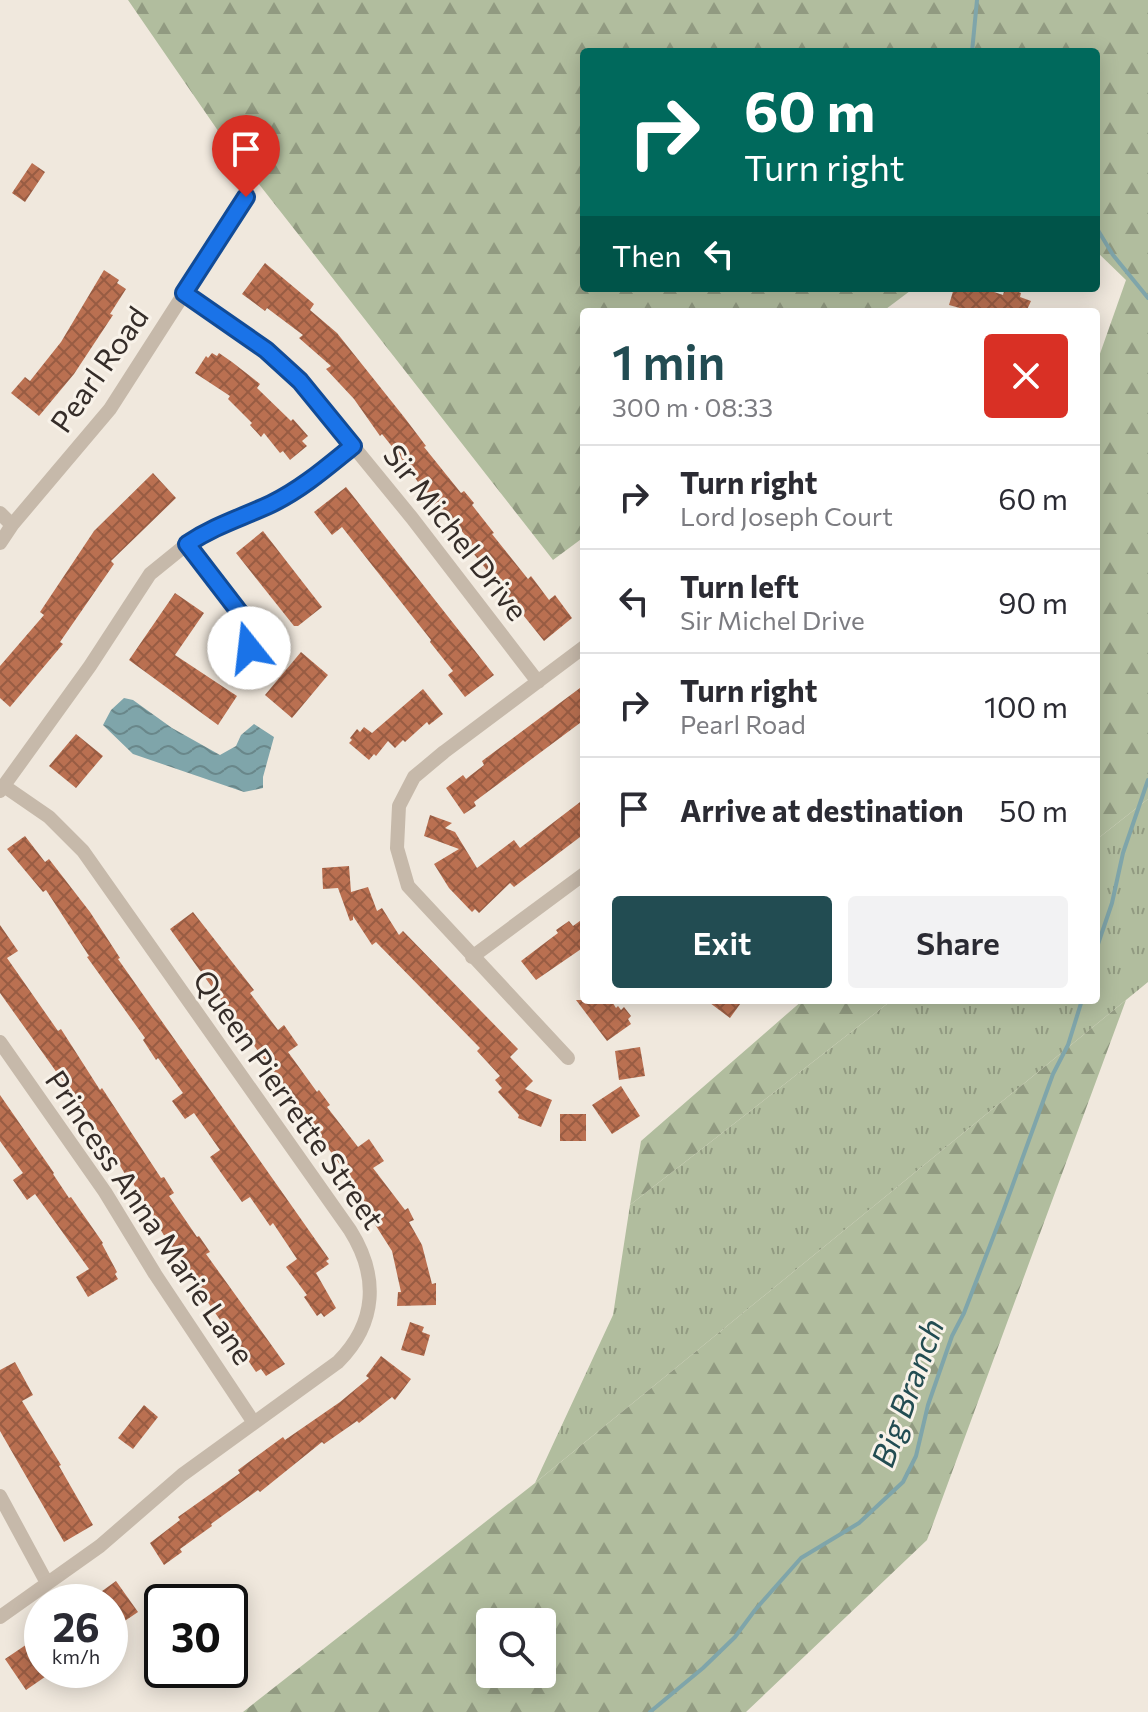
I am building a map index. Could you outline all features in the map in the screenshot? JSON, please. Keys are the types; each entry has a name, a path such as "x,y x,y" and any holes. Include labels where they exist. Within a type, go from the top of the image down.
{"street":[{"name":"Pearl Road","path":"0,543 110,409 246,197"},
{"name":"Sir Michel Drive","path":"184,293 266,350 300,381 538,682"},
{"path":"2,789 90,666 150,574 187,544 221,523 270,504 301,487 353,446"},
{"path":"0,513 12,525"},
{"path":"187,544 240,613 249,648"},
{"path":"568,1058 408,886 397,848 399,806 414,777 580,650"},
{"name":"Queen Pierrette Street","path":"0,1617 100,1546 174,1482 330,1370 353,1346 365,1324 369,1301 369,1274 365,1258 350,1230 83,851 49,817 2,789"},
{"path":"472,957 580,877"},
{"name":"Princess Anna Marie Lane","path":"0,1042 105,1192 155,1274 254,1423"},
{"path":"0,1496 47,1583"}],"green space":[{"path":"128,0 1148,0 1148,799 1100,837 1100,354 1126,280 1100,255 1100,48 580,48 580,292 909,292 887,308 580,308 580,540 553,560 223,138"},
{"path":"1148,799 1148,982 535,1483 613,1315 630,1205 887,1004 1100,1004 1100,837"},
{"path":"1126,1000 927,1540 746,1712 243,1712 535,1483"},
{"path":"798,1004 887,1004 630,1205 641,1141"}],"water":[{"path":"124,698 133,700 172,728 220,755 236,746 241,735 254,724 274,737 263,788 244,792 133,754 103,725 111,710"}],"building":[{"path":"32,163 45,172 25,202 12,193"},
{"path":"265,263 314,304 310,310 337,333 461,493 464,491 474,503 472,505 492,534 528,579 531,576 549,600 555,595 572,618 544,641 465,543 469,540 453,520 448,524 398,454 326,369 331,366 299,338 303,335 242,294"},
{"path":"104,270 126,289 110,314 113,315 74,374 39,416 11,393 25,377 30,381 61,342"},
{"path":"953,292 994,292 1003,295 1004,292 1018,292 1020,297 1031,301 1028,308 960,308 949,305"},
{"path":"212,353 217,356 219,353 260,384 257,388 308,436 302,441 307,446 290,460 264,433 261,437 228,399 230,396 195,373 206,356 208,358"},
{"path":"153,473 176,498 111,561 114,564 60,642 63,644 10,707 0,698 0,666 44,615 40,612 94,531"},
{"path":"346,487 494,675 465,697 448,675 453,671 431,640 342,527 332,535 314,512"},
{"path":"263,531 322,607 298,626 294,626 236,553"},
{"path":"175,593 204,613 175,655 237,696 218,725 129,660"},
{"path":"301,652 328,675 292,718 265,695"},
{"path":"580,688 580,723 474,802 476,806 464,814 446,788 463,775 466,779 484,765 482,761"},
{"path":"423,689 443,714 429,725 427,722 395,748 388,741 369,760 349,743 357,729 360,732 364,727 372,733"},
{"path":"76,734 103,756 76,788 49,766"},
{"path":"580,802 580,837 514,887 510,883 479,913 475,909 472,912 449,888 434,864 459,849 424,836 430,815 452,823 445,828 455,832 477,868 514,840 520,848"},
{"path":"25,836 45,862 49,859 90,912 118,959 329,1259 326,1261 329,1264 316,1273 336,1308 324,1317 321,1313 317,1316 304,1297 307,1295 286,1267 297,1259 273,1223 270,1226 250,1197 242,1202 224,1177 210,1157 220,1150 194,1113 185,1119 172,1101 183,1093 158,1058 156,1060 143,1040 145,1038 87,957 46,890 43,892 7,849"},
{"path":"349,866 351,892 368,887 377,911 382,908 399,935 403,931 518,1049 510,1057 533,1081 525,1089 552,1100 541,1127 518,1118 519,1115 498,1092 502,1088 495,1080 500,1076 477,1051 480,1048 376,942 372,945 353,916 350,921 338,888 323,889 322,868"},
{"path":"193,912 254,990 250,993 278,1030 284,1025 298,1045 288,1052 330,1105 327,1107 358,1147 369,1139 384,1161 373,1168 405,1210 408,1208 414,1220 409,1222 422,1245 432,1284 436,1283 436,1305 397,1306 398,1292 401,1292 392,1251 355,1193 359,1191 170,929"},
{"path":"569,921 573,926 580,921 580,950 536,980 521,961"},
{"path":"0,925 18,951 7,958 58,1031 61,1029 161,1178 164,1177 174,1193 169,1196 210,1252 206,1254 285,1364 266,1376 261,1369 256,1372 178,1259 105,1140 0,993"},
{"path":"576,1000 580,1000 580,1004 614,1004 621,1010 624,1007 631,1016 628,1019 631,1024 607,1041"},
{"path":"711,1004 740,1004 730,1018"},
{"path":"640,1047 645,1076 619,1080 615,1051"},
{"path":"621,1086 640,1116 612,1134 592,1105"},
{"path":"0,1095 103,1243 117,1272 118,1279 88,1297 76,1277 89,1269 35,1194 27,1200 13,1180 23,1173 0,1141"},
{"path":"560,1114 586,1114 586,1141 560,1141"},
{"path":"410,1322 424,1327 422,1332 430,1335 424,1356 401,1350"},
{"path":"381,1356 411,1379 395,1400 392,1397 359,1423 357,1421 324,1444 322,1442 260,1492 258,1490 211,1524 164,1565 150,1543 180,1520 178,1517 240,1473 238,1470 283,1437 285,1440 340,1402 369,1378 366,1376"},
{"path":"15,1362 33,1395 22,1401 93,1525 64,1542 0,1431 0,1370"},
{"path":"144,1405 158,1417 133,1449 118,1438"},
{"path":"128,1598 138,1612 128,1619"},
{"path":"24,1646 24,1687 5,1659"}],"waterway":[{"path":"972,48 977,0"},
{"path":"1100,234 1148,298"},
{"name":"Big Branch","path":"1100,938 1112,903 1123,853 1148,780"},
{"name":"Big Branch","path":"650,1712 735,1637 801,1558 859,1523 903,1482 916,1456 928,1405 952,1336 964,1313 1053,1074 1068,1045 1081,1004"}],"route":[{"path":"246,197 184,293 266,350 300,381 353,446 301,487 270,504 221,523 187,544 240,613 249,648"}]}
